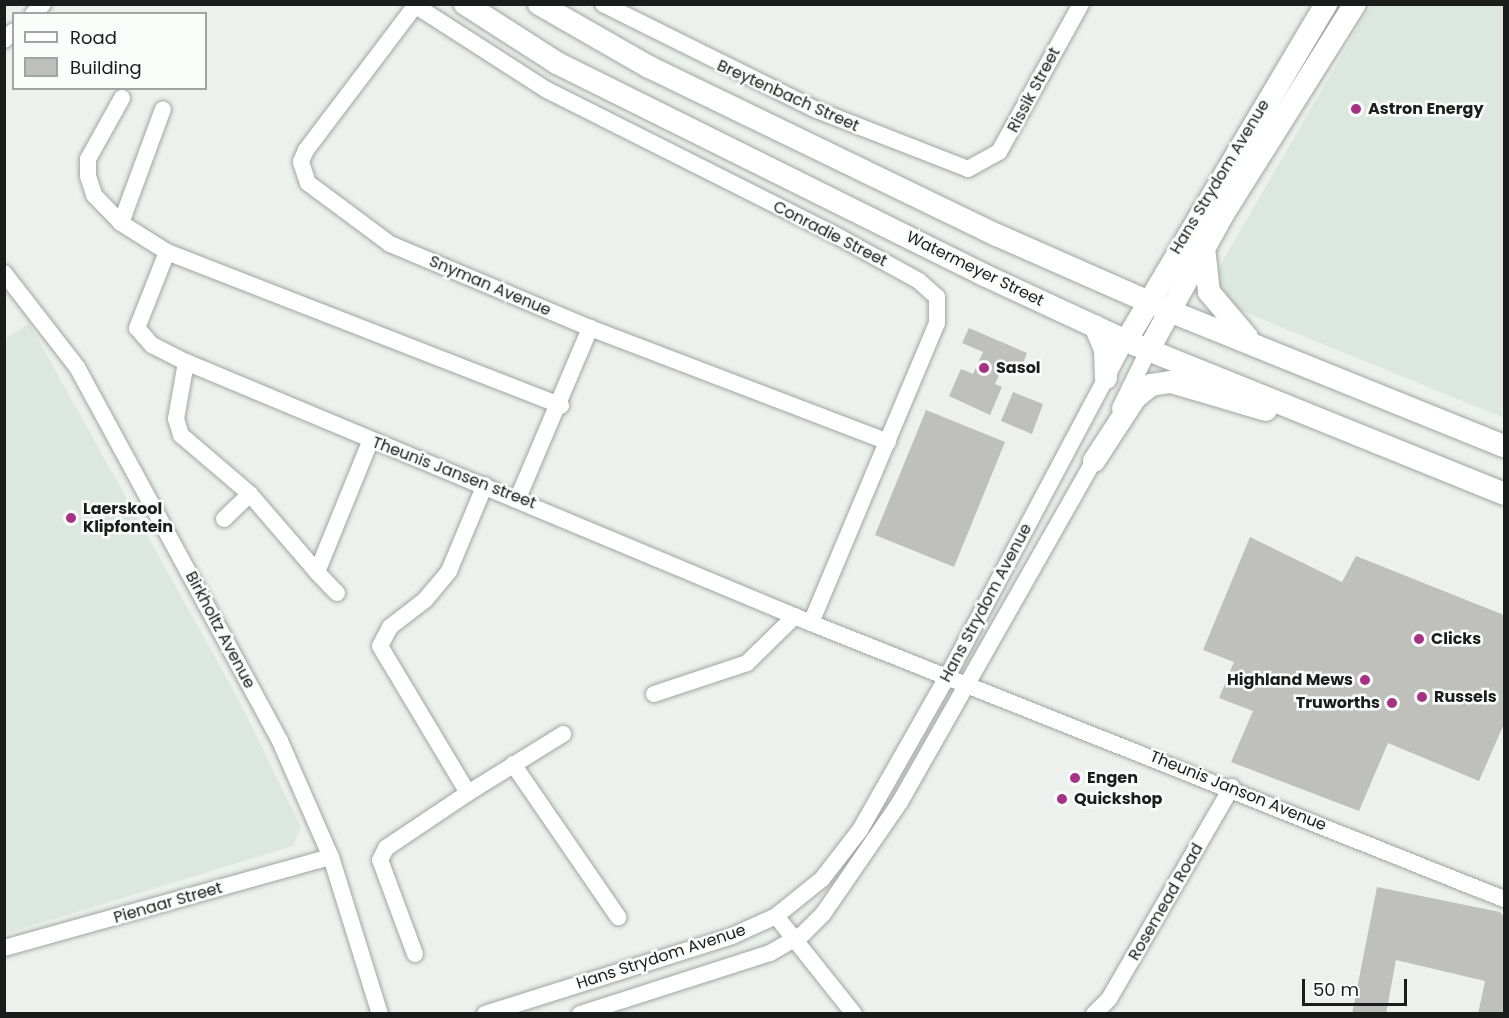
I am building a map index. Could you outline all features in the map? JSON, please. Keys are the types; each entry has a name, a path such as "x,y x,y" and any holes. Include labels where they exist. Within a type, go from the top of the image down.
{"main road":[{"name":"Watermeyer Street","path":"465,4 557,63 1095,326 1504,494"},
{"path":"539,4 649,67 1146,301 1504,446"},
{"name":"Hans Strydom Avenue","path":"1126,340 1146,301 1326,4"},
{"name":"Hans Strydom Avenue","path":"1149,350 1167,310 1355,4"},
{"path":"1204,248 1209,292 1229,321 1257,346"},
{"path":"1095,326 1105,350 1106,378"},
{"path":"1094,461 1135,398 1159,382 1318,419"}],"street":[{"name":"Breytenbach Street","path":"603,4 817,110 948,165 980,168"},
{"name":"Rissik Street","path":"980,168 1007,139 1081,4"},
{"name":"Snyman Avenue","path":"414,5 306,150 302,173 329,201 390,244 591,328 888,442"},
{"name":"Conradie Street","path":"414,5 547,90 839,237 930,289 940,306 937,323 811,623"},
{"path":"122,98 88,159 88,176 94,195 121,223 167,252 561,406"},
{"path":"121,223 163,109"},
{"name":"Theunis Jansen street","path":"167,252 137,328 152,345 186,363 518,498 811,623 946,677 970,684"},
{"name":"Birkholtz Avenue","path":"4,273 77,368 127,454 280,741 331,857 380,1012"},
{"path":"518,498 561,406 591,328"},
{"name":"Hans Strydom Avenue","path":"485,1014 732,936 776,916 806,894 843,854 946,677 1126,340"},
{"name":"Hans Strydom Avenue","path":"580,1014 718,972 794,941 823,914 863,861 970,684 1094,461 1149,350"},
{"path":"186,363 178,429 250,494 337,593"},
{"path":"317,572 371,440"},
{"path":"468,793 380,646 390,627 425,600 449,571 484,485"},
{"path":"224,519 250,494"},
{"path":"654,694 747,663 795,616"},
{"name":"Theunis Janson Avenue","path":"970,684 1232,787 1504,900"},
{"path":"416,954 380,860 386,848 513,764 563,734"},
{"path":"513,764 618,918"},
{"name":"Rosemead Road","path":"1094,1014 1110,999 1232,787"},
{"name":"Pienaar Street","path":"4,948 331,857"},
{"path":"776,916 854,1014"}],"shaded area":[{"path":"1371,5 1504,5 1504,418 1203,295"},
{"name":"Laerskool Klipfontein","path":"29,323 236,695 301,827 293,846 5,934 4,340"}],"building":[{"path":"969,328 1027,353 1021,368 1005,361 995,384 1002,387 990,415 949,396 961,369 973,374 983,352 962,343"},
{"path":"1013,392 1043,404 1032,434 1001,421"},
{"path":"926,410 1005,442 954,567 875,535"},
{"name":"Highland Mews","path":"1250,537 1342,582 1356,556 1504,615 1504,724 1479,781 1388,743 1359,811 1231,762 1253,711 1219,698 1234,662 1203,650"},
{"path":"1377,887 1500,912 1504,917 1504,1014 1478,1014 1485,981 1396,960 1386,1014 1352,1014"}],"place":[{"name":"Astron Energy","path":"1356,109"},
{"name":"Sasol","path":"984,368"},
{"name":"Laerskool Klipfontein","path":"71,518"},
{"name":"Clicks","path":"1419,639"},
{"name":"Highland Mews","path":"1365,680"},
{"name":"Russels","path":"1422,697"},
{"name":"Truworths","path":"1392,703"},
{"name":"Engen","path":"1075,778"},
{"name":"Quickshop","path":"1062,799"}]}
